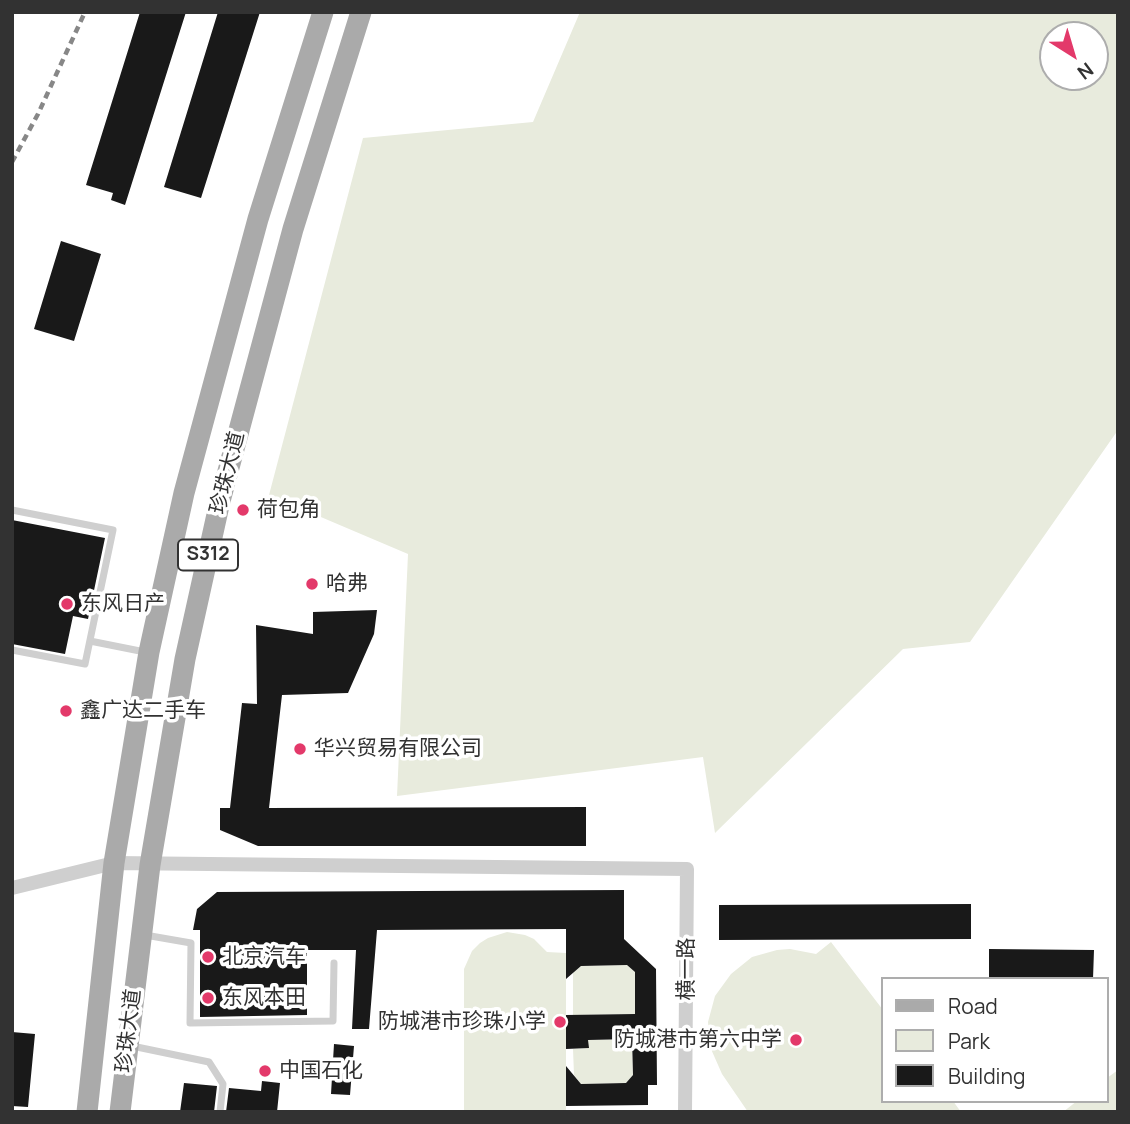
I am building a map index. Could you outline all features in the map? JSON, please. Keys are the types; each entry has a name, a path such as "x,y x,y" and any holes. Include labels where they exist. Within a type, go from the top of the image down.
{"main road":[{"name":"珍珠大道","path":"87,1112 114,863 149,652 184,493 258,219 323,12"},
{"name":"珍珠大道","path":"120,1112 126,1045 150,865 185,659 220,501 293,229 361,12"}],"street":[{"path":"12,888 114,863 150,865"},
{"name":"横一路","path":"150,865 687,869 685,1112"}],"lane":[{"path":"12,510 113,530 85,664 12,650"},
{"path":"90,641 149,652"},
{"path":"141,934 191,943 190,1023 333,1021 334,963"},
{"path":"126,1045 209,1062 223,1084 220,1112"}],"green space":[{"path":"580,12 1118,12 1118,430 970,642 903,649 715,833 703,757 397,796 408,554 269,495 363,138 533,122"},
{"path":"507,932 534,939 547,952 566,953 566,1112 464,1112 464,969 472,951 480,943"},
{"path":"831,942 881,1007 881,1103 954,1103 961,1112 748,1112 722,1074 711,1049 708,1022 715,996 731,974 752,957 790,949 816,954"},
{"path":"627,965 635,972 635,1014 573,1015 573,973 581,966"},
{"path":"628,1039 632,1047 633,1075 626,1083 581,1084 574,1075 573,1049 588,1048 588,1040"},
{"path":"1118,1070 1118,1112 1063,1112 1074,1103 1109,1103 1109,1077"}],"building":[{"path":"140,12 186,12 125,205 111,200 113,193 86,185"},
{"path":"218,12 260,12 201,198 164,187"},
{"path":"61,241 101,254 74,341 34,329"},
{"path":"12,520 105,538 88,619 73,616 65,654 12,644"},
{"path":"377,610 374,634 348,693 282,695 269,808 586,807 586,846 258,846 220,830 220,808 230,808 242,703 257,704 256,625 313,634 313,612"},
{"path":"624,890 624,939 656,969 657,1085 648,1085 648,1105 566,1106 566,1066 581,1084 626,1083 633,1075 632,1039 588,1040 589,1048 566,1049 566,1015 635,1014 635,972 627,965 581,966 566,979 566,929 377,930 369,1029 352,1029 356,950 307,950 307,1015 200,1017 200,930 193,930 197,909 217,892"},
{"path":"971,904 971,939 719,940 719,905"},
{"path":"989,949 1094,950 1093,977 989,977"},
{"path":"12,1032 35,1034 28,1107 12,1106"},
{"path":"334,1044 354,1046 350,1095 331,1094"},
{"path":"262,1081 280,1083 277,1112 226,1112 229,1088 261,1091"},
{"path":"184,1083 217,1086 214,1112 180,1112"}],"railway":[{"path":"12,162 38,114 85,12"}],"place":[{"name":"荷包角","path":"243,510"},
{"name":"哈弗","path":"312,584"},
{"name":"东风日产","path":"67,604"},
{"name":"鑫广达二手车","path":"66,711"},
{"name":"华兴贸易有限公司","path":"300,749"},
{"name":"北京汽车","path":"208,957"},
{"name":"东风本田","path":"208,998"},
{"name":"防城港市珍珠小学","path":"560,1022"},
{"name":"防城港市第六中学","path":"796,1040"},
{"name":"中国石化","path":"265,1071"}]}
